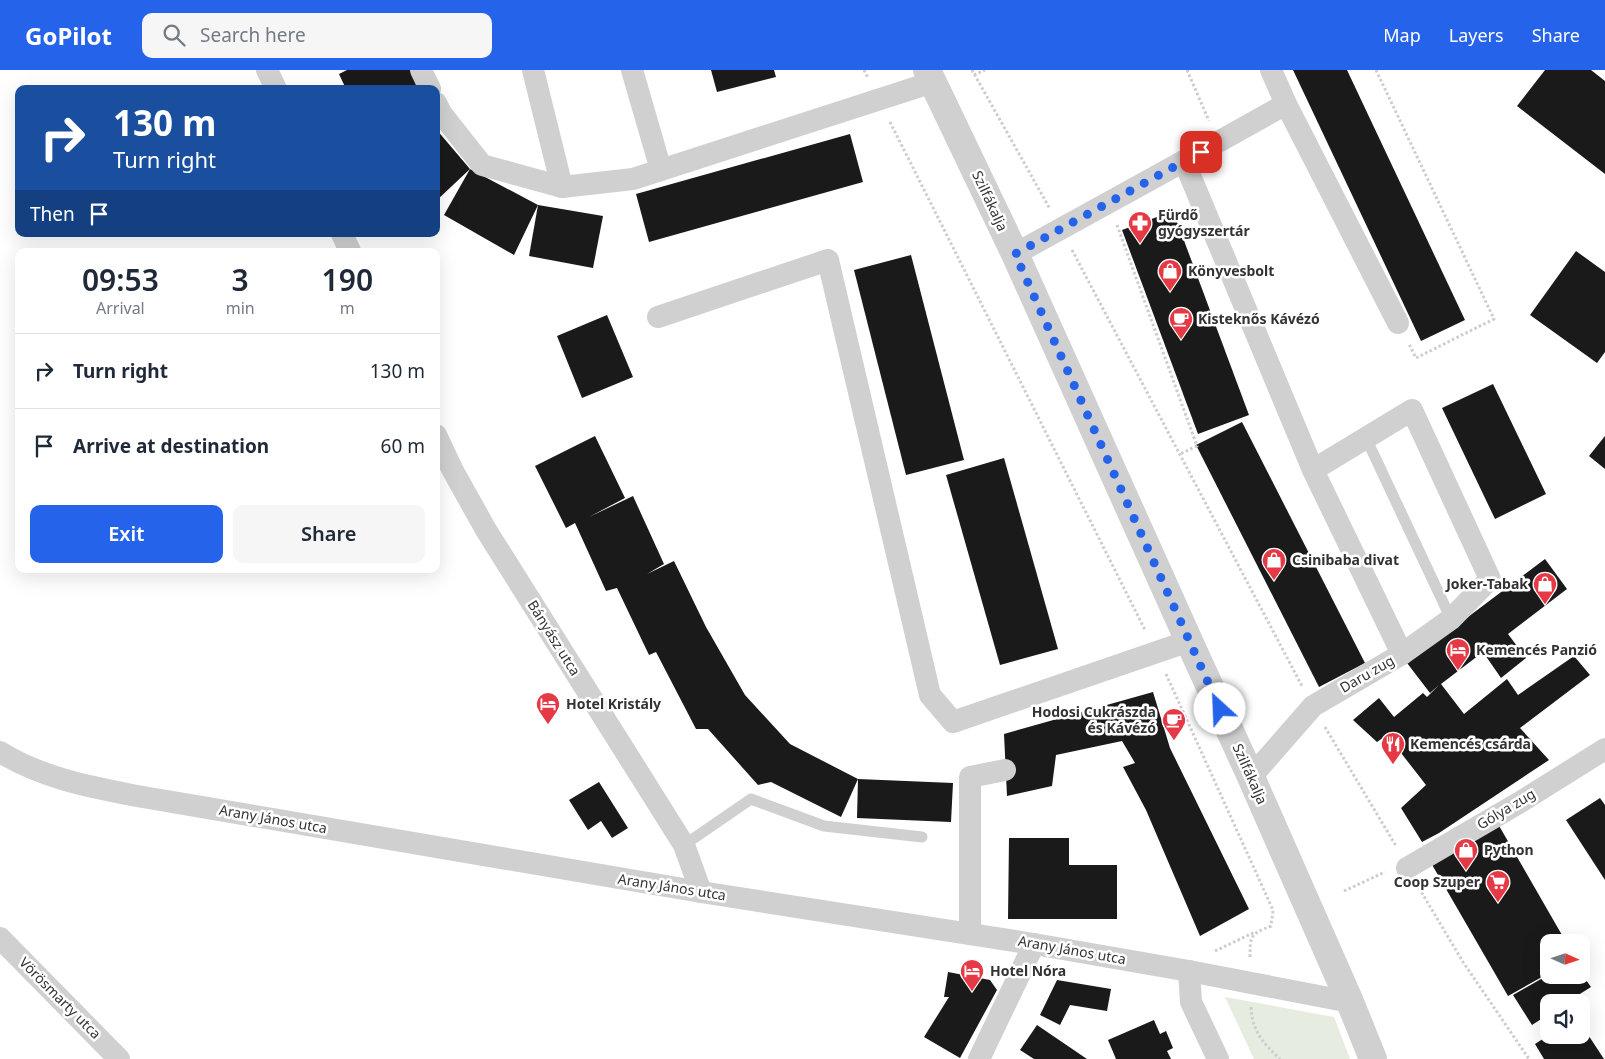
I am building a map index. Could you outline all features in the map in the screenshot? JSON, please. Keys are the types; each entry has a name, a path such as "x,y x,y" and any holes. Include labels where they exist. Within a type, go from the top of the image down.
{"street":[{"path":"268,70 274,85"},
{"path":"421,70 428,85"},
{"path":"533,70 562,188"},
{"path":"632,70 661,170"},
{"path":"1271,70 1286,104 1398,322"},
{"path":"440,111 482,165 562,188 633,179 879,100 930,76"},
{"name":"Szilfákalja","path":"930,76 1015,254 1188,641 1251,776 1370,1052"},
{"path":"1015,254 1286,104"},
{"path":"1184,161 1313,470 1402,654"},
{"path":"658,317 828,260 930,695 953,722 1188,641"},
{"name":"Daru zug","path":"1251,776 1313,706 1402,654 1451,619 1490,579 1412,410 1366,438"},
{"path":"1313,470 1366,438"},
{"name":"Bányász utca","path":"440,444 486,530 684,845 701,892"},
{"name":"Gólya zug","path":"1399,864 1522,801 1605,749"},
{"name":"Arany János utca","path":"0,752 47,774 90,787 701,892 1189,970 1350,1002"},
{"path":"970,934 970,777 1005,770"},
{"name":"Vörösmarty utca","path":"0,938 119,1059"},
{"path":"979,1059 1034,944"},
{"path":"1189,970 1191,1002 1218,1059"}],"lane":[{"path":"1366,438 1451,619"},
{"path":"684,845 751,799 824,826 922,837"}],"path":[{"path":"864,70 1156,652 1273,910 1271,926 1256,932 1252,937"},
{"path":"972,70 1060,228 1313,706 1399,864 1462,962 1528,1059"},
{"path":"974,75 984,70"},
{"path":"1187,70 1218,142"},
{"path":"1376,70 1494,319 1416,358 1398,322"},
{"path":"1109,203 1198,446 1180,454"},
{"path":"1344,891 1399,864"}],"shaded area":[{"path":"1225,997 1334,1017 1350,1059 1254,1059"}],"building":[{"path":"347,70 412,70 419,85 344,85 339,74"},
{"path":"711,70 774,70 776,77 717,92"},
{"path":"1293,70 1347,70 1465,320 1421,341"},
{"path":"1545,70 1591,70 1605,81 1605,174 1517,106"},
{"path":"440,134 470,169 440,197"},
{"path":"850,134 863,182 649,242 636,194"},
{"path":"470,169 538,205 514,255 444,215"},
{"path":"538,205 603,216 593,268 529,256"},
{"path":"1173,211 1249,415 1198,434 1122,230"},
{"path":"1576,251 1605,272 1605,352 1597,363 1530,315"},
{"path":"911,255 964,460 906,475 854,270"},
{"path":"607,315 633,377 582,398 557,336"},
{"path":"1493,384 1546,494 1495,519 1442,408"},
{"path":"1242,422 1365,663 1319,687 1196,445"},
{"path":"595,436 625,498 589,517 633,496 664,564 647,574 674,561 706,627 745,695 790,744 858,779 841,817 771,782 758,785 708,729 696,729 656,652 649,655 617,588 606,591 575,523 566,528 535,466"},
{"path":"1605,436 1605,469 1589,456"},
{"path":"1004,458 1058,649 1000,665 946,475"},
{"path":"1545,559 1567,589 1508,634 1526,658 1501,678 1483,652 1441,684 1464,714 1507,679 1518,695 1574,656 1590,675 1520,728 1549,760 1439,833 1422,842 1401,808 1426,785 1387,735 1377,742 1353,720 1379,698 1394,717 1423,693 1427,697 1439,685 1430,693 1407,663"},
{"path":"1153,692 1170,748 1249,909 1200,936 1146,810 1123,767 1135,763 1122,741 1056,755 1052,786 1007,796 1004,734"},
{"path":"858,779 953,783 951,822 857,818"},
{"path":"599,782 628,828 612,838 601,821 588,830 569,800"},
{"path":"1600,798 1605,805 1605,880 1566,820"},
{"name":"Coop Szuper","path":"1498,824 1561,934 1540,934 1540,978 1508,996 1431,863"},
{"path":"1009,838 1069,838 1069,865 1117,865 1117,919 1008,919"},
{"path":"948,972 990,980 997,990 960,1058 924,1037 949,997 944,997"},
{"path":"1057,980 1111,989 1107,1011 1070,1005 1060,1025 1040,1015"},
{"path":"1540,980 1540,984 1589,984 1591,987 1580,994 1540,994 1540,1020 1532,1025 1513,995"},
{"path":"1154,1020 1160,1034 1166,1031 1173,1048 1167,1051 1171,1059 1116,1059 1108,1040"},
{"path":"1037,1025 1087,1059 1034,1059 1020,1050"},
{"path":"1590,1038 1604,1059 1544,1059 1535,1044 1540,1041 1540,1044 1590,1044"}],"place":[{"name":"Fürdő gyógyszertár","path":"1140,244"},
{"name":"Könyvesbolt","path":"1170,292"},
{"name":"Kisteknős Kávézó","path":"1181,340"},
{"name":"Csinibaba divat","path":"1274,581"},
{"name":"Joker-Tabak","path":"1545,605"},
{"name":"Kemencés Panzió","path":"1458,671"},
{"name":"Hotel Kristály","path":"548,725"},
{"name":"Hodosi Cukrászda és Kávézó","path":"1174,741"},
{"name":"Kemencés csárda","path":"1393,765"},
{"name":"Python","path":"1466,871"},
{"name":"Coop Szuper","path":"1498,903"},
{"name":"Hotel Nóra","path":"972,992"}],"route":[{"path":"1201,152 1015,254 1220,709"}]}
